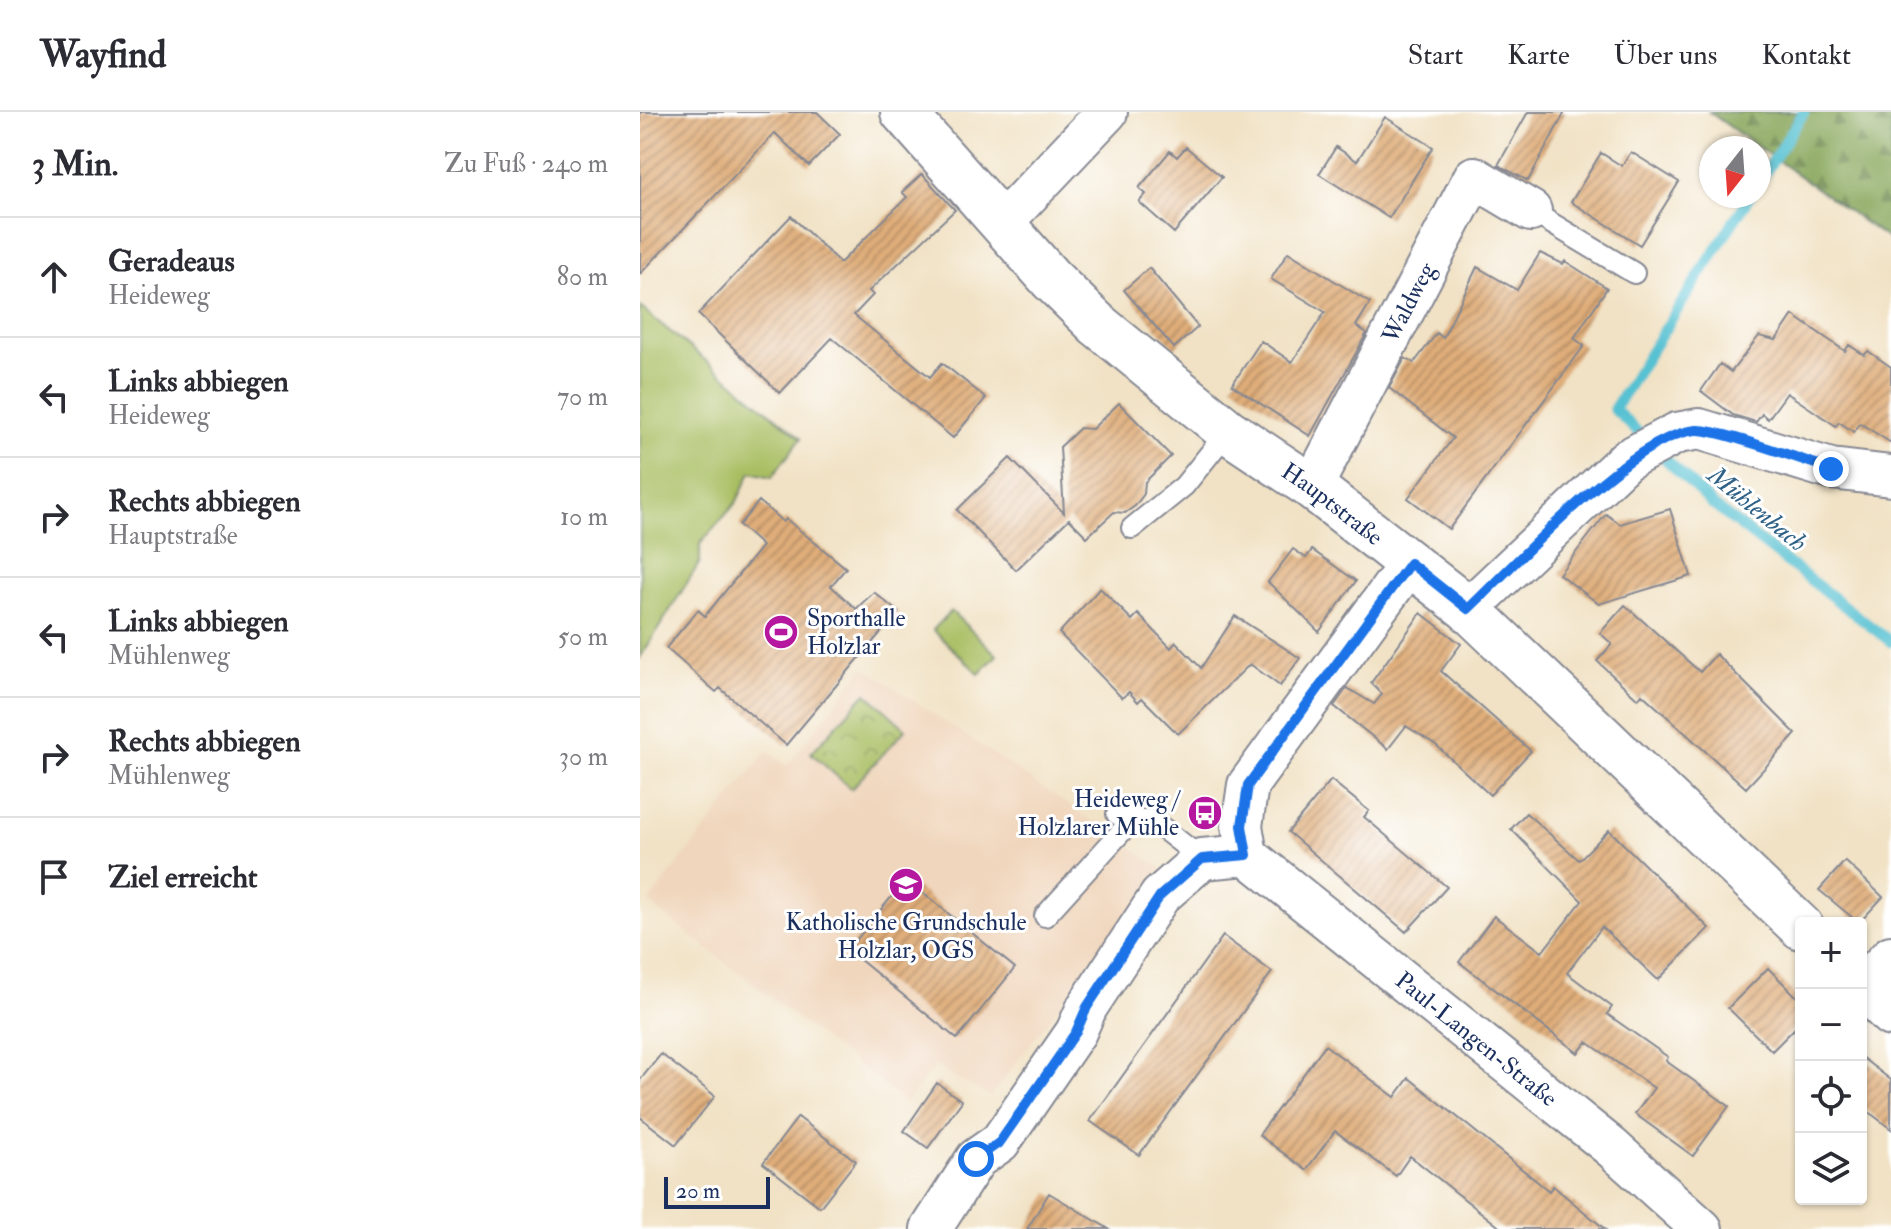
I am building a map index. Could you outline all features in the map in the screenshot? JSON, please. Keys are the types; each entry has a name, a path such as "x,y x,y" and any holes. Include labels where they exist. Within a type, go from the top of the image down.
{"main road":[{"name":"Hauptstraße","path":"903,112 1098,325 1228,431 1312,487 1468,609 1795,921"}],"street":[{"path":"1002,223 1107,112"},
{"name":"Waldweg","path":"1312,487 1474,177 1531,211"},
{"path":"1468,609 1626,460 1677,433 1699,429 1831,469 1891,476"},
{"path":"931,1229 976,1159 1000,1142 1068,1044 1087,1007 1160,896 1202,859 1247,855 1242,826 1248,785 1410,563"},
{"name":"Paul-Langen-Straße","path":"1247,855 1611,1147 1702,1229"}],"lane":[{"path":"1531,211 1634,273"},
{"path":"1132,528 1184,486 1228,431"},
{"path":"1045,916 1124,817 1152,820 1202,859"}],"shaded area":[{"name":"Katholische Grundschule Holzlar, OGS","path":"864,667 1163,869 990,1097 935,1066 906,1103 648,902 767,751 787,766"}],"green space":[{"path":"1709,112 1891,112 1891,241 1771,156 1771,136 1743,136"},
{"path":"640,307 801,438 772,477 751,472 736,503 700,544 700,562 640,658"},
{"path":"951,611 997,655 979,674 933,630"},
{"path":"866,693 906,729 851,789 811,753"}],"building":[{"path":"640,112 817,112 840,134 809,166 775,133 640,274"},
{"path":"1528,112 1565,112 1528,181 1498,165"},
{"path":"1385,117 1433,147 1389,218 1319,174 1336,147 1357,161"},
{"path":"1186,147 1222,177 1174,233 1139,202 1146,194 1139,188 1170,151 1177,157"},
{"path":"1631,152 1679,182 1640,245 1571,202 1601,153 1622,166"},
{"path":"922,174 955,210 869,291 873,295 854,315 930,377 942,363 986,398 953,438 832,338 780,393 698,314 791,216 840,263 907,197 902,192"},
{"path":"1288,252 1370,303 1356,326 1367,333 1310,436 1232,385 1261,341 1292,362 1325,312 1271,279"},
{"path":"1540,253 1563,264 1565,261 1607,288 1574,338 1584,346 1449,529 1408,498 1453,438 1389,388 1405,358 1414,363 1437,333 1443,338 1477,267 1517,290"},
{"path":"1149,268 1198,327 1174,348 1124,290"},
{"path":"1793,315 1845,351 1849,345 1864,355 1868,351 1891,367 1891,443 1860,423 1854,432 1839,422 1836,426 1787,393 1768,419 1762,414 1756,422 1733,415 1701,391 1720,364 1731,372 1759,336 1776,340"},
{"path":"1119,403 1171,456 1145,482 1144,494 1135,506 1125,513 1114,512 1087,537 1069,519 1016,570 957,510 1010,458 1064,513 1060,447 1080,428 1092,429"},
{"name":"Sporthalle Holzlar","path":"759,501 846,568 831,586 856,609 874,592 898,612 786,745 720,688 716,692 666,648 698,610 705,616 762,546 739,525"},
{"path":"1670,509 1691,576 1599,604 1559,574 1606,514 1620,524"},
{"path":"1293,549 1306,558 1312,550 1356,581 1319,632 1268,582"},
{"path":"1100,588 1132,620 1138,614 1171,648 1176,642 1201,668 1235,616 1300,658 1280,686 1250,664 1178,734 1142,698 1138,702 1129,692 1122,698 1059,633"},
{"path":"1625,605 1700,672 1716,654 1796,734 1746,788 1642,694 1638,699 1597,661 1612,644 1600,633"},
{"path":"1421,613 1461,644 1441,671 1531,751 1490,795 1436,745 1406,726 1388,749 1334,706 1347,688 1374,704 1382,694 1371,683"},
{"path":"1331,780 1369,811 1364,817 1447,887 1406,932 1288,832"},
{"path":"1526,813 1579,860 1609,830 1709,928 1658,980 1602,927 1567,973 1612,1007 1607,1014 1729,1106 1693,1156 1635,1114 1654,1088 1587,1042 1578,1053 1459,962 1494,916 1542,952 1582,901 1511,829"},
{"path":"1845,861 1883,897 1865,917 1852,917 1819,890"},
{"path":"906,879 1015,968 957,1039 848,950"},
{"path":"1223,936 1272,972 1139,1155 1090,1121"},
{"path":"1768,968 1795,995 1795,1028 1772,1051 1728,1008"},
{"path":"1325,1045 1395,1097 1409,1078 1549,1191 1553,1186 1605,1229 1502,1229 1410,1156 1396,1176 1335,1131 1306,1170 1259,1135"},
{"path":"661,1054 715,1096 676,1145 640,1117 640,1080"},
{"path":"1867,1062 1891,1080 1891,1129 1867,1111"},
{"path":"937,1083 962,1101 928,1148 904,1131"},
{"path":"798,1117 856,1161 820,1207 763,1163"},
{"path":"1049,1193 1109,1229 1027,1229"}],"waterway":[{"name":"Mühlenbach","path":"1771,163 1804,112"},
{"name":"Mühlenbach","path":"1742,208 1614,409 1713,505 1891,642"}],"place":[{"name":"Sporthalle Holzlar","path":"781,632"},
{"name":"Heideweg / Holzlarer Mühle","path":"1205,813"},
{"name":"Katholische Grundschule Holzlar, OGS","path":"906,885"}],"route":[{"path":"976,1159 1000,1142 1076,1032 1087,1007 1160,896 1202,859 1247,855 1242,826 1248,785 1410,563 1468,609 1626,460 1677,433 1699,429 1831,469"}]}
